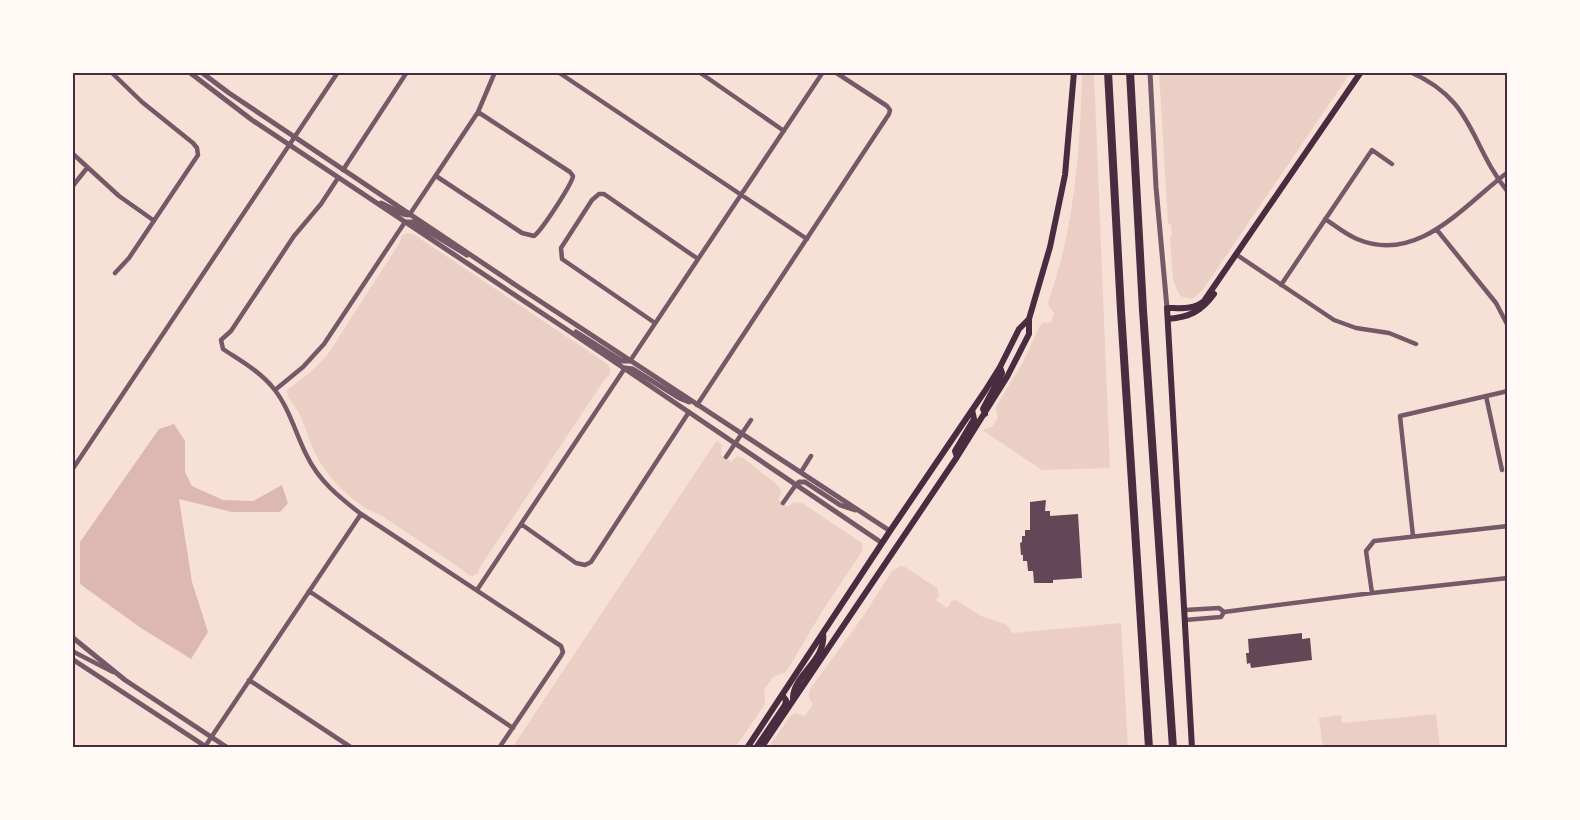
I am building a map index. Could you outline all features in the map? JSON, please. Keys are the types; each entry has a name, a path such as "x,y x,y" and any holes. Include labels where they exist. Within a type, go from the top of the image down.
{"highway":[{"path":"1108,72 1149,748"},
{"path":"1130,72 1143,310 1173,748"}],"main road":[{"path":"761,748 957,457 1022,350 1029,334 1029,319 1050,247 1065,175 1074,72"},
{"path":"1192,748 1167,308 1198,306 1209,295 1361,72"},
{"path":"1168,319 1185,317 1206,305 1227,275 1237,255"},
{"path":"747,748 1000,367 1018,329 1029,319"},
{"path":"985,414 983,409 985,403 1002,373 1000,367"},
{"path":"957,457 955,451 974,419 972,410"},
{"path":"794,700 793,692 822,648 823,633"},
{"path":"756,748 785,705 785,698 782,695"}],"street":[{"path":"111,72 197,148 198,155 129,258 116,273"},
{"path":"189,72 236,109 625,368 795,486 882,543"},
{"path":"201,72 294,137 630,361 890,531"},
{"path":"72,470 338,72"},
{"path":"344,170 407,72"},
{"path":"410,214 478,112 495,72"},
{"path":"558,72 807,239"},
{"path":"699,72 784,131"},
{"path":"630,361 823,72"},
{"path":"695,404 889,114 890,110 887,106 835,72"},
{"path":"1150,72 1156,187 1167,308"},
{"path":"1410,72 1436,86 1458,106 1475,134 1485,159 1508,192"},
{"path":"436,176 522,233 534,236 570,186 573,176 570,172 478,112"},
{"path":"1281,285 1372,150 1392,164"},
{"path":"72,153 119,196 153,220"},
{"path":"72,187 87,168"},
{"path":"1326,219 1355,238 1380,245 1414,242 1437,230 1508,172"},
{"path":"338,178 321,204 294,236 231,331 221,340 223,349 252,368 275,390 299,434 306,455 330,489 361,513 558,643 562,649 561,656 499,748"},
{"path":"655,323 562,259 561,248 592,200 599,194 604,194 698,259"},
{"path":"373,201 403,214 410,214"},
{"path":"275,390 303,368 324,344 405,222"},
{"path":"405,222 415,223 458,251 477,258"},
{"path":"1437,230 1496,303 1508,326"},
{"path":"1237,255 1341,324 1389,333 1416,344"},
{"path":"563,327 583,336 622,361 630,361"},
{"path":"625,368 633,369 679,398 695,404"},
{"path":"477,590 625,368"},
{"path":"1413,536 1400,416 1508,391"},
{"path":"1486,396 1502,470"},
{"path":"521,524 576,563 585,565 591,562 689,412"},
{"path":"726,457 751,420"},
{"path":"801,472 811,456"},
{"path":"783,503 799,482 805,482 840,505 859,511"},
{"path":"72,658 206,747 361,513"},
{"path":"1372,593 1366,551 1374,541 1508,526"},
{"path":"1185,610 1220,608 1224,612 1508,578"},
{"path":"309,591 513,728"},
{"path":"1185,620 1221,617 1224,612"},
{"path":"72,637 125,680"},
{"path":"72,651 125,680 228,748"},
{"path":"249,680 352,748"}],"shaded area":[{"path":"1082,72 1094,72 1110,468 1042,470 982,430 992,427 998,418 997,405 1023,362 1039,327 1042,323 1051,322 1054,313 1048,302 1070,217 1080,130"},
{"path":"1159,72 1351,72 1202,291 1192,299 1180,296 1173,281 1170,238 1172,235 1171,225 1168,223"},
{"path":"413,234 606,363 610,368 610,374 478,573 473,576 468,575 345,492 322,466 299,413 287,393 287,390 312,371 328,354 400,242 402,235"},
{"path":"174,424 185,441 185,472 192,486 223,500 253,501 282,485 288,503 280,512 232,512 179,499 192,582 208,632 191,659 141,628 80,584 80,542 159,429"},
{"path":"717,440 722,445 721,455 731,462 737,456 743,458 779,486 781,493 778,500 788,507 794,502 802,503 862,543 863,550 823,610 786,672 773,677 764,690 765,704 735,748 512,748"},
{"path":"900,566 937,588 939,595 936,600 947,608 952,601 956,600 981,616 1005,624 1012,633 1121,623 1128,748 768,748 791,715 795,713 805,716 813,704 809,697 810,689 862,618 892,571"},
{"path":"1436,714 1440,748 1323,748 1319,718 1341,715 1342,723"}],"building":[{"path":"1046,500 1045,511 1050,511 1050,516 1078,514 1082,578 1053,580 1053,583 1034,583 1033,571 1028,571 1027,561 1023,561 1020,543 1022,536 1025,536 1025,530 1030,530 1030,502"},
{"path":"1302,633 1302,639 1310,638 1312,660 1251,668 1250,663 1247,664 1248,639"}]}
